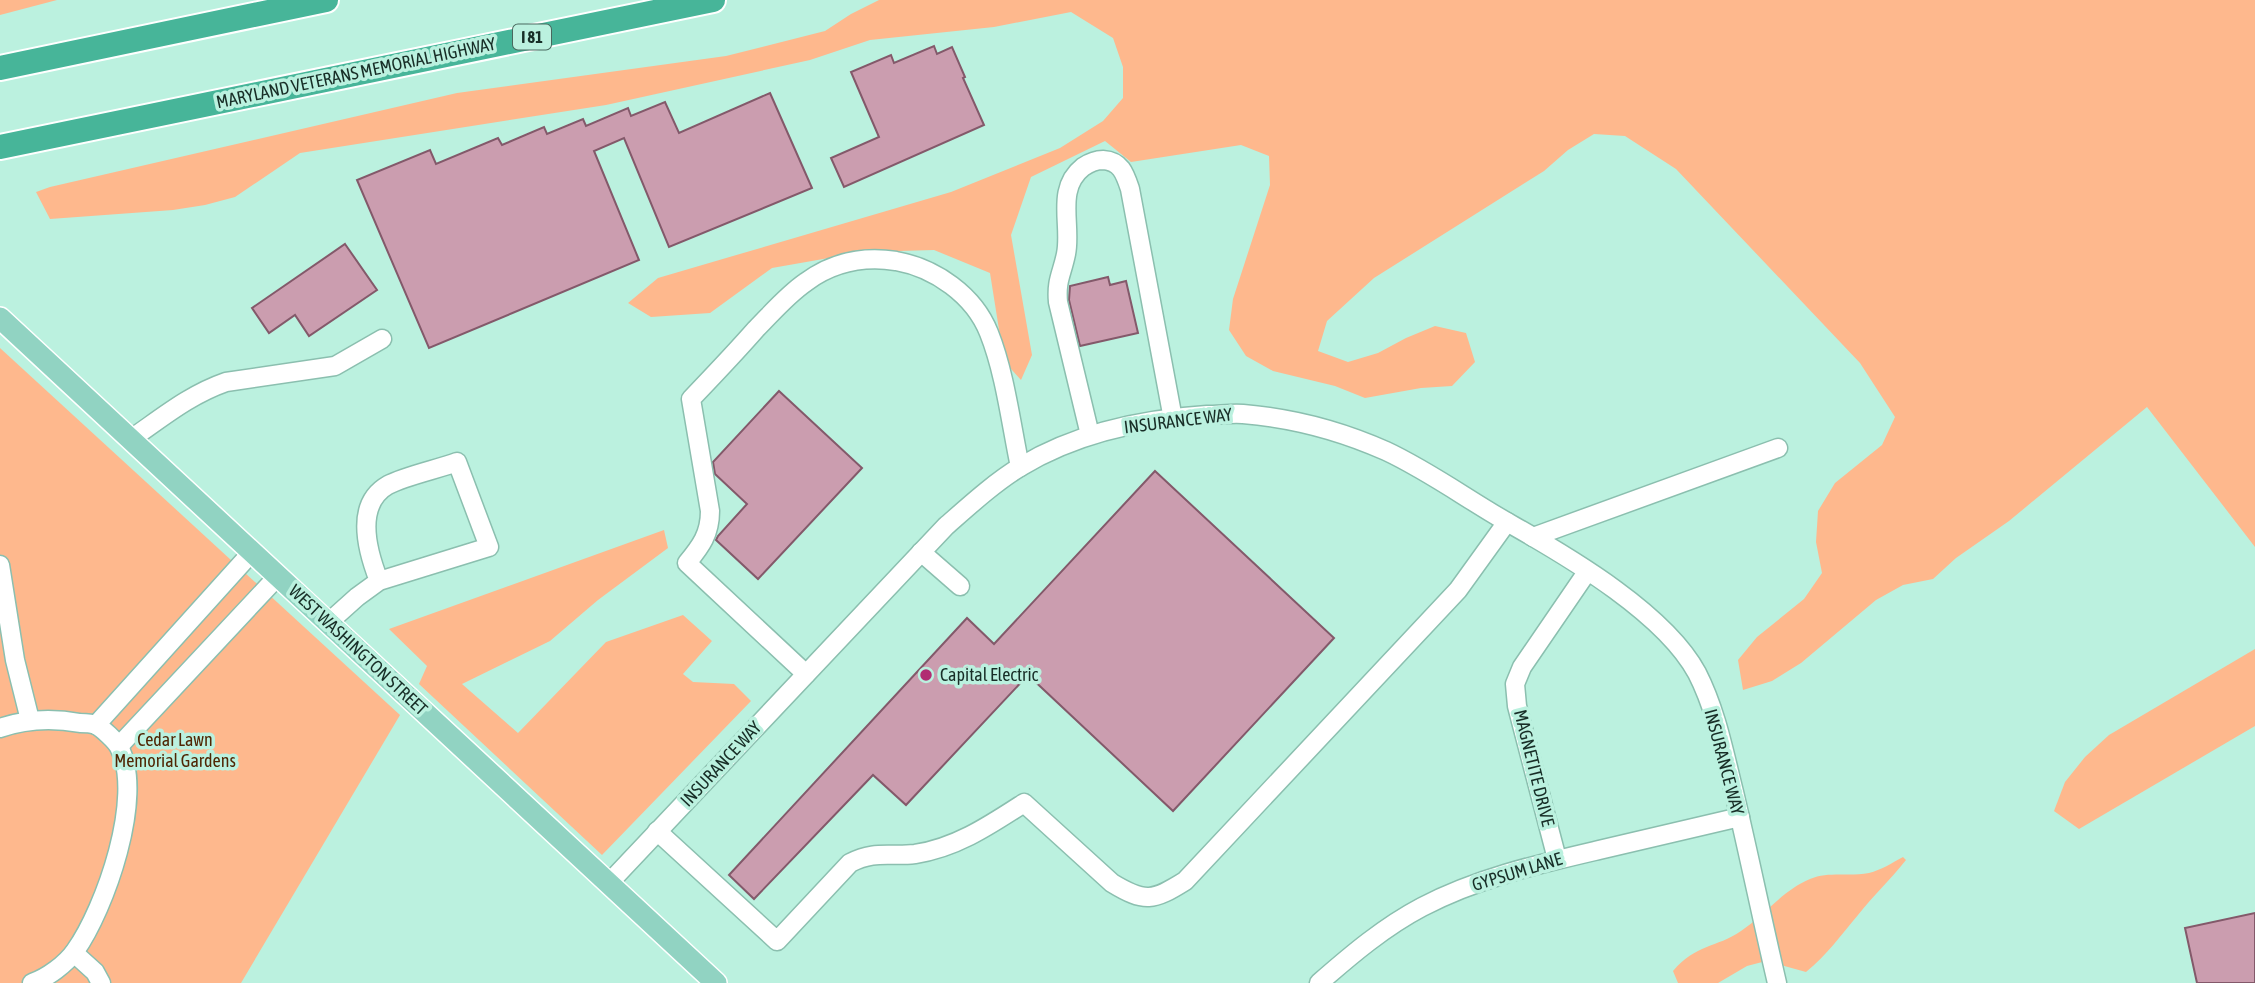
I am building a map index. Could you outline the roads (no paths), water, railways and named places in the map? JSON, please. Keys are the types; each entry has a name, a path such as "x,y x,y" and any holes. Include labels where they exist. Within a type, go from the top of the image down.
{"highway":[{"path":"0,68 326,0"},
{"name":"MARYLAND VETERANS MEMORIAL HIGHWAY","path":"0,147 713,0"}],"main road":[{"name":"WEST WASHINGTON STREET","path":"0,318 716,983"}],"street":[{"path":"1090,435 1058,302 1057,286 1066,256 1066,194 1070,181 1088,164 1099,160 1111,161 1119,166 1125,173 1130,189 1173,419"},
{"path":"806,674 687,563 704,541 710,525 691,399 792,292 829,268 853,260 880,259 916,267 934,274 955,288 973,305 989,331 1020,467"},
{"path":"131,439 193,395 209,388 226,382 335,366 382,339"},
{"name":"INSURANCE WAY","path":"609,883 921,552 978,498 1020,467 1090,435 1147,422 1240,414 1290,420 1340,433 1386,452 1427,473 1533,537 1618,592 1662,627 1696,672 1719,728 1777,983"},
{"path":"1533,537 1778,448"},
{"path":"328,622 379,581 489,547 457,462 387,486 375,498 368,514 365,533 369,556 379,581"},
{"path":"657,831 778,941 850,863 864,856 916,854 960,842 1024,803 1112,883 1144,898 1164,894 1185,881 1458,590 1507,522"},
{"path":"96,725 252,552"},
{"path":"921,552 960,586"},
{"path":"0,565 15,660 30,720"},
{"name":"MAGNETITE DRIVE","path":"1557,859 1517,706 1516,684 1522,667 1587,572"},
{"path":"119,746 278,576"},
{"path":"0,728 30,720 62,720 96,725 119,746 125,766 127,796 124,835 90,925 74,953 57,968 32,983"},
{"name":"GYPSUM LANE","path":"1319,983 1353,953 1395,922 1423,906 1482,881 1557,859 1740,817"},
{"path":"74,953 95,972 101,983"}],"place":[{"name":"Capital Electric","path":"926,675"}],"park label":[{"name":"Cedar Lawn Memorial Gardens","path":"175,750"}]}
